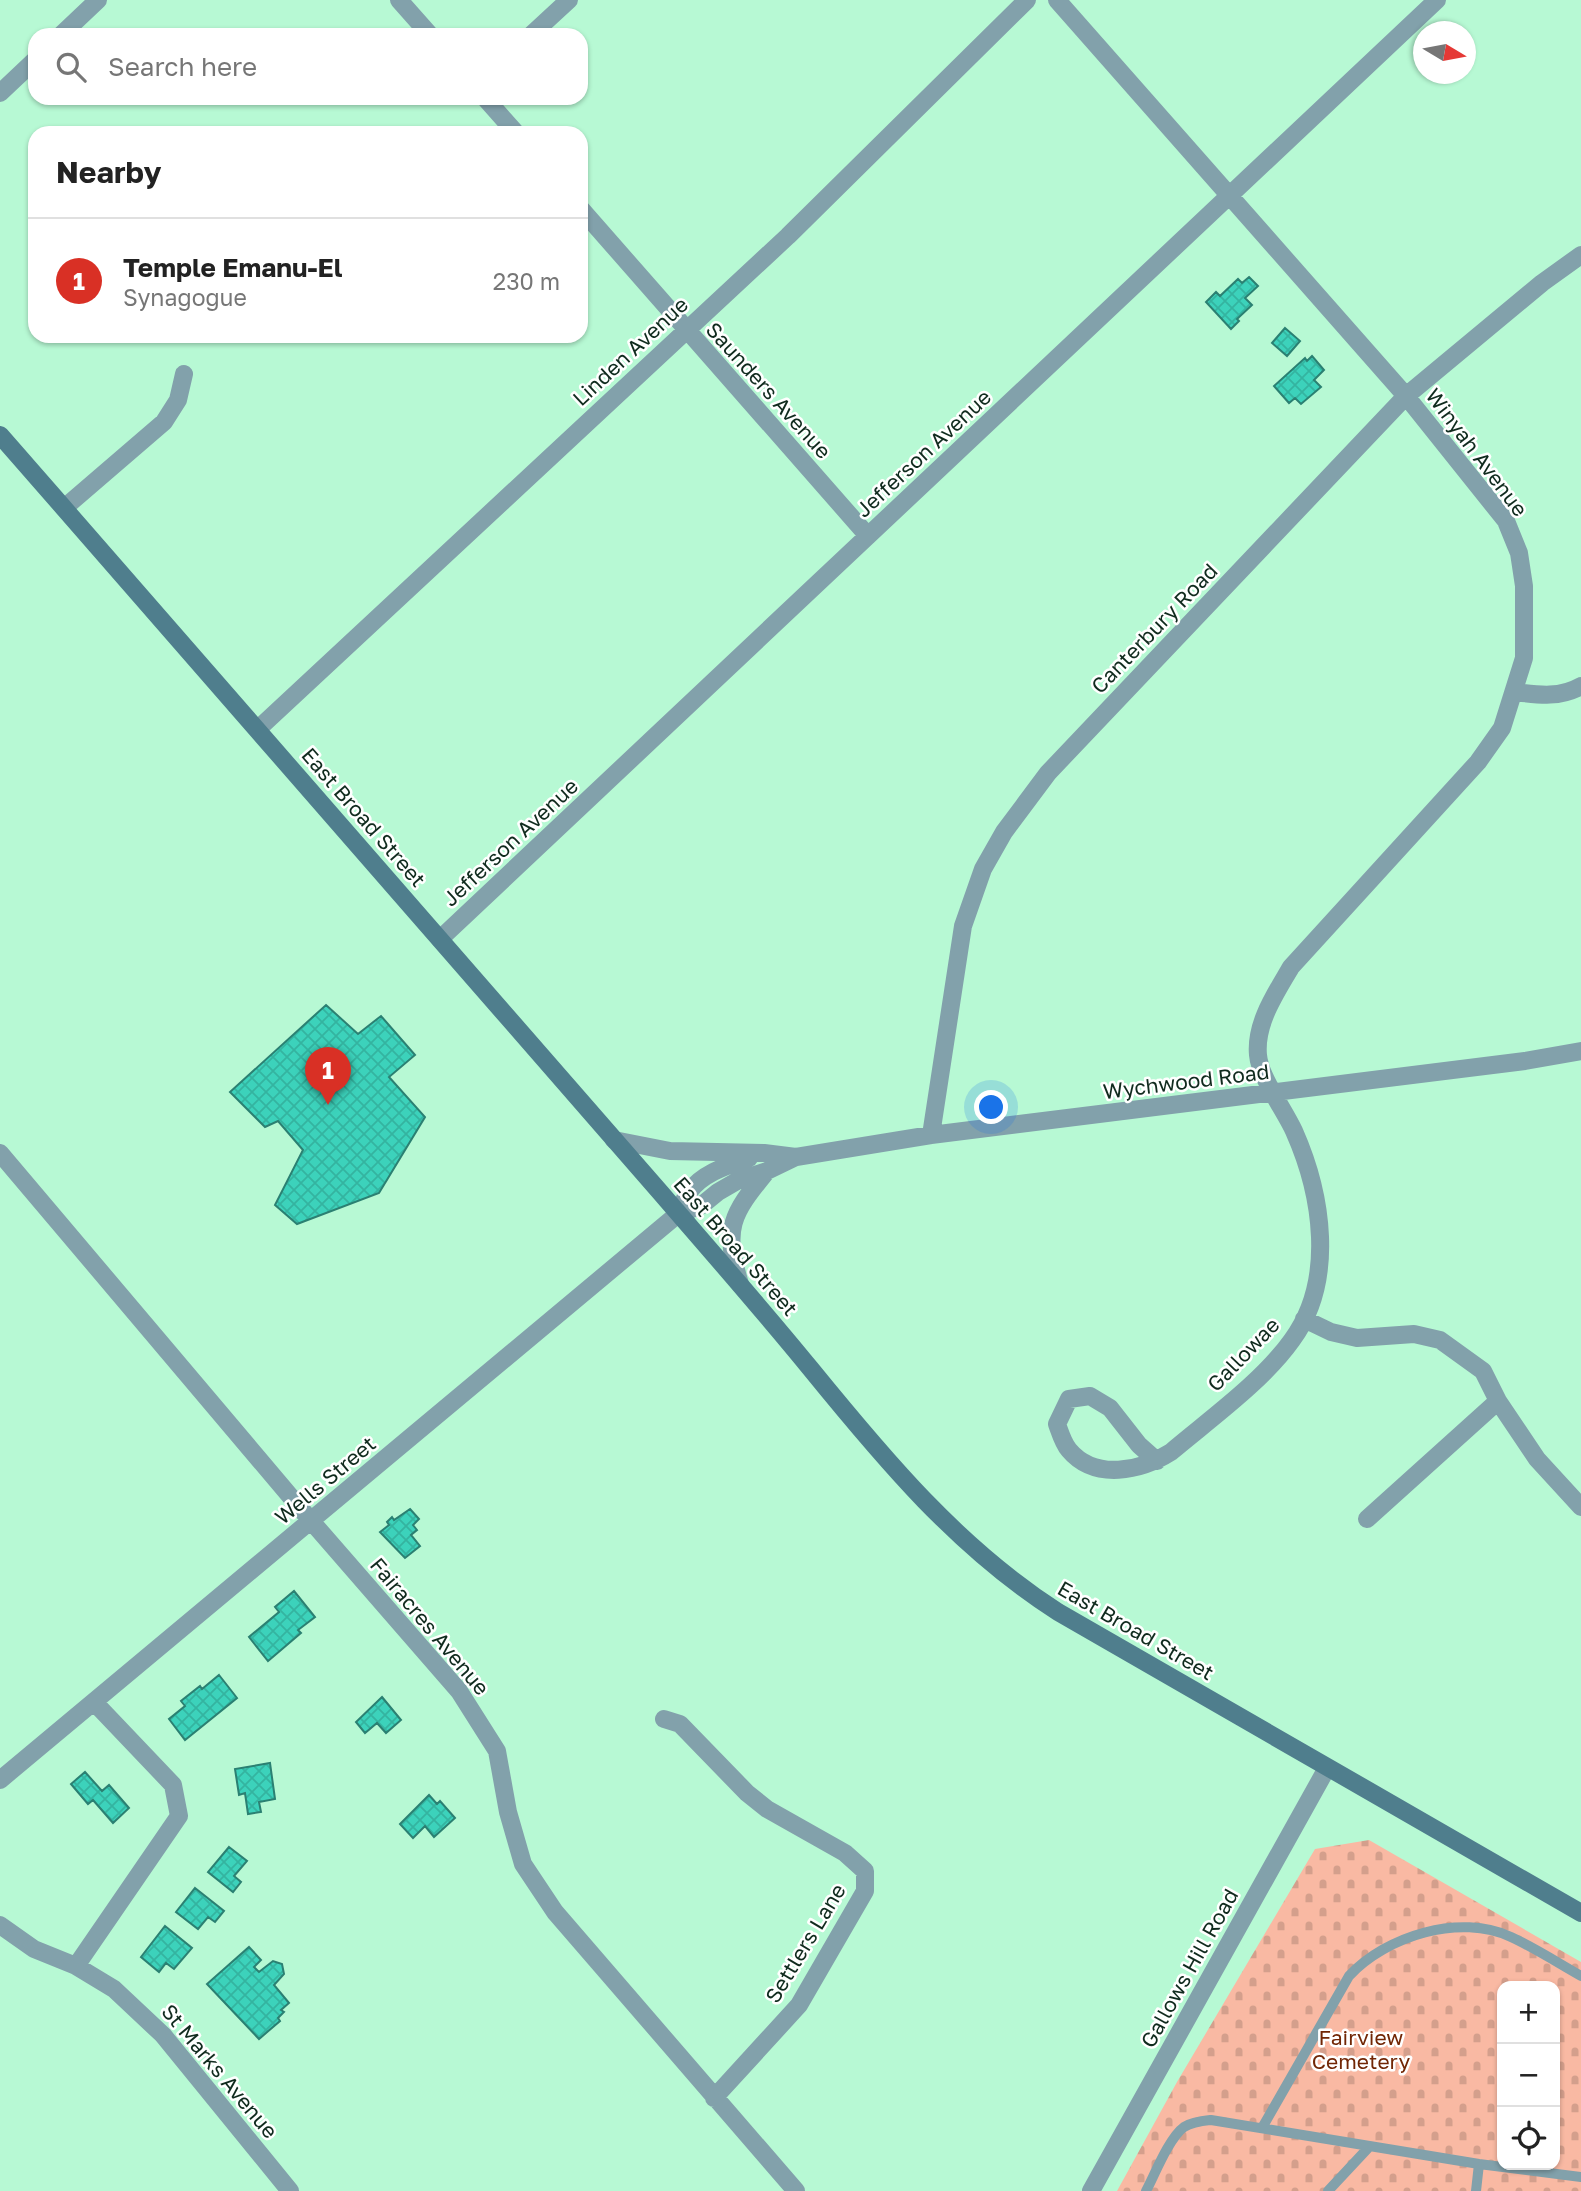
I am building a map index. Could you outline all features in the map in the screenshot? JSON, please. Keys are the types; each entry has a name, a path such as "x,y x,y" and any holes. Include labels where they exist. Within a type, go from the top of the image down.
{"street":[{"path":"68,28 98,0"},
{"path":"399,0 424,28"},
{"path":"539,28 569,0"},
{"name":"Linden Avenue","path":"258,729 788,236 1027,0"},
{"name":"Winyah Avenue","path":"1057,0 1406,396 1506,522 1518,553 1524,586 1524,658 1502,728 1478,762 1292,967 1274,995 1259,1032 1258,1057 1273,1093"},
{"name":"Jefferson Avenue","path":"440,939 1437,0"},
{"path":"0,93 28,67"},
{"path":"491,105 510,126"},
{"name":"Saunders Avenue","path":"588,217 868,536"},
{"name":"Canterbury Road","path":"931,1135 963,926 983,869 1004,832 1048,773 1406,396 1542,284 1579,259"},
{"path":"64,508 164,422 178,400 184,374"},
{"name":"East Broad Street","path":"0,435 740,1284 863,1434 939,1516 996,1569 1058,1612 1581,1913"},
{"path":"1515,692 1549,696 1581,686"},
{"name":"Wychwood Road","path":"614,1140 670,1151 765,1162 931,1135 1578,1055"},
{"name":"Gallowae","path":"1157,1461 1139,1445 1111,1408 1090,1396 1069,1399 1056,1424 1068,1449 1083,1463 1103,1471 1157,1461 1255,1380 1292,1341 1304,1320 1318,1278 1321,1238 1315,1189 1294,1131 1273,1093"},
{"name":"Fairacres Avenue","path":"0,1153 312,1522 459,1690 497,1751 508,1812 523,1864 555,1912 796,2191"},
{"name":"Wychwood Road","path":"678,1214 702,1205 765,1162"},
{"name":"Wychwood Road","path":"740,1284 731,1254 735,1218 765,1162"},
{"name":"Wells Street","path":"0,1780 678,1214"},
{"path":"1304,1320 1331,1332 1357,1338 1414,1334 1440,1340 1483,1371 1498,1401 1537,1459 1581,1507"},
{"path":"1367,1519 1498,1401"},
{"path":"76,1966 179,1816 173,1784 94,1702"},
{"name":"Settlers Lane","path":"664,1719 680,1724 767,1810 845,1853 865,1871 865,1891 799,2005 714,2098"},
{"name":"Gallows Hill Road","path":"1091,2191 1327,1768"},
{"name":"St Marks Avenue","path":"0,1925 34,1949 76,1966 114,1989 163,2035 290,2191"}],"lane":[{"path":"1262,2128 1349,1976 1359,1964 1404,1938 1431,1930 1488,1930 1510,1936 1581,1976"},
{"path":"1146,2191 1175,2137 1184,2127 1197,2121 1211,2120 1479,2164 1581,2177"},
{"path":"1328,2191 1369,2147"},
{"path":"1476,2191 1479,2164"}],"green space":[{"name":"Fairview Cemetery","path":"1369,1840 1581,1962 1581,2191 1117,2191 1177,2082 1315,1849"}],"building":[{"path":"1249,277 1258,286 1245,298 1252,305 1231,329 1206,302 1216,292 1220,296 1238,279 1242,283"},
{"path":"1285,328 1300,341 1287,356 1272,343"},
{"path":"1312,356 1324,370 1314,380 1321,387 1301,404 1295,398 1289,403 1274,386 1305,358 1307,361"},
{"path":"326,1005 358,1034 381,1016 415,1055 389,1077 425,1117 379,1193 297,1224 275,1205 303,1150 278,1121 265,1127 230,1092"},
{"path":"410,1509 419,1519 413,1525 417,1530 411,1535 420,1546 405,1558 380,1532 389,1525 387,1522 392,1517 394,1520"},
{"path":"294,1591 315,1617 298,1630 301,1633 268,1661 249,1637 279,1612 275,1607"},
{"path":"219,1675 237,1698 185,1740 169,1719 185,1706 181,1701"},
{"path":"382,1697 401,1720 386,1733 377,1723 365,1733 356,1722"},
{"path":"270,1763 275,1799 259,1802 261,1812 248,1814 245,1793 239,1795 235,1769"},
{"path":"85,1772 102,1791 109,1785 129,1808 113,1823 93,1800 88,1804 71,1784"},
{"path":"429,1795 437,1804 440,1801 455,1818 434,1837 425,1826 413,1838 400,1824"},
{"path":"229,1847 247,1861 234,1876 241,1882 233,1892 208,1872"},
{"path":"195,1888 224,1911 215,1922 208,1917 198,1929 176,1912"},
{"path":"165,1926 192,1948 174,1969 166,1963 159,1972 141,1957"},
{"path":"249,1947 261,1960 254,1967 259,1972 273,1961 282,1964 284,1974 274,1985 289,2003 281,2010 284,2012 278,2018 280,2021 259,2039 207,1984"}],"place":[{"name":"Temple Emanu-El","path":"328,1105"}]}
